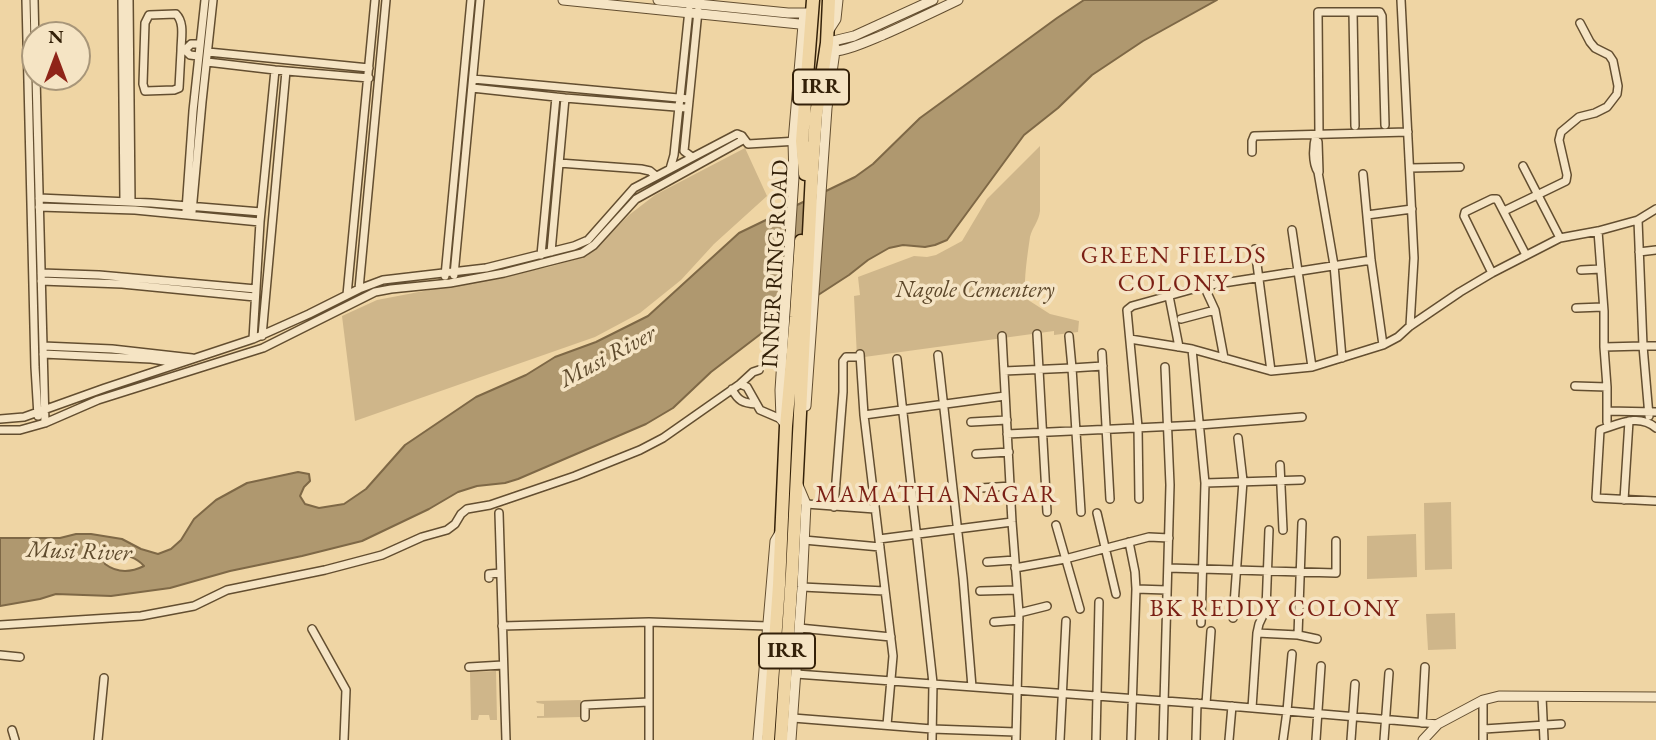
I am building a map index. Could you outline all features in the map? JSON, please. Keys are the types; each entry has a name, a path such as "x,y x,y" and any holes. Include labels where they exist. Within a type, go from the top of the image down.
{"highway":[{"name":"INNER RING ROAD","path":"781,530 784,422 801,315 817,171 816,115 830,44 829,0"},
{"name":"INNER RING ROAD","path":"797,481 801,315 797,215 805,176 798,141 808,15"},
{"name":"IRR","path":"775,734 792,574 797,481"},
{"name":"IRR","path":"775,734 781,530"}],"street":[{"path":"26,0 42,424"},
{"path":"34,0 34,21"},
{"path":"122,0 127,201"},
{"path":"127,201 129,0"},
{"path":"189,211 198,56 205,0"},
{"path":"189,211 213,0"},
{"path":"347,295 376,0"},
{"path":"359,289 386,0"},
{"path":"444,284 471,0"},
{"path":"453,283 480,0"},
{"path":"563,0 808,15"},
{"path":"659,0 694,6"},
{"path":"830,44 838,0"},
{"path":"830,44 857,46 958,0"},
{"path":"1401,0 1414,258 1410,326"},
{"path":"830,44 854,36 928,1"},
{"path":"670,169 694,6"},
{"path":"692,158 684,151 694,6"},
{"path":"1342,358 1334,265 1318,173 1318,12 1380,12 1385,125"},
{"path":"1353,12 1355,126"},
{"path":"183,50 182,23 178,15 149,15 145,23 145,91 179,88 183,50 191,44 200,44"},
{"path":"1504,211 1566,181 1559,140 1561,132 1579,117 1601,111 1617,94 1613,61 1609,55 1595,48 1580,23"},
{"path":"183,50 198,56"},
{"path":"208,52 369,68"},
{"path":"207,62 369,78"},
{"path":"253,339 260,222 275,70"},
{"path":"262,336 286,71"},
{"path":"472,84 689,99"},
{"path":"472,84 564,98 688,108"},
{"path":"541,255 564,98 573,89"},
{"path":"36,91 43,350 41,411"},
{"path":"551,252 564,98"},
{"path":"1252,152 1254,136 1408,132"},
{"path":"0,419 24,417 262,336 383,280 486,268 574,246 588,240 634,188 737,134 748,144 798,141"},
{"path":"0,430 20,430 42,424 98,400 263,348 375,292 453,283 583,253 594,245 636,199 741,141 742,136"},
{"path":"559,163 641,169 656,176"},
{"path":"1523,166 1560,238"},
{"path":"1410,169 1460,167"},
{"path":"797,463 803,448 810,359 817,171"},
{"path":"1363,174 1383,345"},
{"path":"625,197 636,199"},
{"path":"39,198 127,201 260,222"},
{"path":"1492,273 1465,212 1495,198 1499,200 1526,255"},
{"path":"39,207 261,212"},
{"path":"1367,215 1412,209"},
{"path":"1130,339 1192,349 1271,371 1312,367 1383,345 1460,292 1560,238 1638,220 1656,209"},
{"path":"784,422 780,390 797,215"},
{"path":"1607,411 1651,413 1643,346 1638,220"},
{"path":"544,225 554,227"},
{"path":"1292,230 1312,367"},
{"path":"1598,231 1604,307 1607,422"},
{"path":"259,245 270,258"},
{"path":"1255,249 1271,371"},
{"path":"1639,252 1656,250"},
{"path":"1139,499 1138,427 1127,310 1132,306 1204,286 1371,260"},
{"path":"258,261 268,275"},
{"path":"1581,270 1601,269"},
{"path":"41,273 99,275 256,293"},
{"path":"41,282 122,284 256,293 267,285"},
{"path":"1204,286 1215,310 1224,358"},
{"path":"1169,296 1179,347"},
{"path":"1576,308 1604,307"},
{"path":"1181,318 1215,310"},
{"path":"1037,334 1047,512"},
{"path":"793,718 1016,736 1019,617 1002,336"},
{"path":"1069,336 1081,512"},
{"path":"1604,347 1656,345"},
{"path":"43,350 111,349 194,358"},
{"path":"1192,349 1205,482 1201,623"},
{"path":"43,350 182,363"},
{"path":"1102,353 1110,499"},
{"path":"834,507 844,361 846,358 860,355 864,415 893,656 887,725"},
{"path":"938,355 963,578 972,687"},
{"path":"897,359 933,683 932,740"},
{"path":"1004,371 1103,366"},
{"path":"1163,740 1170,538 1165,367"},
{"path":"0,625 141,616 194,606 227,590 382,555 422,537 447,530 467,509 490,505 640,450 663,438 759,370"},
{"path":"740,384 747,387 760,410 784,422"},
{"path":"1575,386 1607,387"},
{"path":"732,389 736,399 756,404"},
{"path":"864,415 1005,396"},
{"path":"1007,434 1302,418"},
{"path":"1656,428 1642,419 1600,430 1596,498 1656,501"},
{"path":"971,422 1007,420"},
{"path":"1624,500 1629,422"},
{"path":"1233,618 1242,481 1238,438"},
{"path":"976,454 1009,453"},
{"path":"1280,465 1283,530"},
{"path":"1205,482 1301,480"},
{"path":"791,740 806,504 797,481"},
{"path":"981,488 1011,486"},
{"path":"806,504 875,509"},
{"path":"499,513 502,626 499,638 503,665 506,740"},
{"path":"1097,513 1116,594"},
{"path":"804,540 879,543 917,534 1012,522"},
{"path":"1297,635 1303,523"},
{"path":"1056,525 1080,609"},
{"path":"758,740 775,541 781,530"},
{"path":"1252,708 1257,633 1266,609 1269,530"},
{"path":"987,562 1015,564 1065,559 1149,537 1170,538"},
{"path":"1168,568 1336,573 1336,541"},
{"path":"1129,542 1136,589 1130,740"},
{"path":"489,578 489,574 500,573"},
{"path":"802,587 885,591"},
{"path":"1136,589 1167,590"},
{"path":"980,591 1017,590"},
{"path":"1096,740 1099,602"},
{"path":"994,622 1019,617 1047,606"},
{"path":"1060,740 1066,621"},
{"path":"502,626 649,622 768,626"},
{"path":"649,622 649,740"},
{"path":"799,628 891,637"},
{"path":"312,629 346,690 344,740"},
{"path":"1206,704 1211,631"},
{"path":"1257,633 1317,639"},
{"path":"0,654 20,657"},
{"path":"1283,740 1292,654"},
{"path":"469,667 503,665"},
{"path":"1317,740 1321,666"},
{"path":"1422,723 1425,667"},
{"path":"1384,740 1389,673"},
{"path":"796,674 1438,723"},
{"path":"98,740 104,678"},
{"path":"1351,740 1355,684"},
{"path":"1423,740 1438,723 1483,700 1499,696 1656,697"},
{"path":"1542,697 1545,740"},
{"path":"1483,700 1483,740"},
{"path":"585,717 585,705 649,702"},
{"path":"1196,740 1197,703"},
{"path":"1229,740 1232,706"},
{"path":"1484,729 1561,724"},
{"path":"12,730 15,740"}],"green space":[{"name":"Nagole Cementery","path":"1040,146 1040,211 1030,237 1025,298 1050,314 1079,321 1078,332 1054,335 1054,331 857,358 854,296 860,295 858,277 914,256 936,255 962,241 987,199"},
{"path":"745,148 767,196 714,244 681,280 640,313 595,337 355,421 342,316 377,300 549,267 587,256 629,215 655,195"},
{"path":"1451,502 1452,569 1425,570 1424,503"},
{"path":"1416,534 1417,577 1367,579 1367,536"},
{"path":"1455,613 1456,649 1428,650 1426,614"},
{"path":"496,671 497,720 490,720 489,715 479,715 478,720 471,720 470,672"},
{"path":"581,700 581,717 537,718 544,716 544,704 536,701"}],"water":[{"name":"Musi River","path":"1084,0 1217,0 1143,41 1092,75 1058,108 1024,135 947,240 925,247 903,245 889,248 868,260 775,323 711,372 673,408 646,424 518,479 458,492 362,541 230,571 170,588 111,596 56,594 0,606 0,538 60,538 91,534 122,539 158,554 171,549 181,540 194,519 216,500 247,483 298,472 309,474 310,481 300,496 305,504 319,508 344,504 366,489 405,445 476,397 526,375 555,357 596,342 648,316 739,233 855,177 873,164 920,118","holes":["120,555 135,559 144,566 124,571 105,564 104,556"]}],"district":[{"name":"GREEN FIELDS COLONY","path":"1174,270"},
{"name":"MAMATHA NAGAR","path":"937,495"},
{"name":"BK REDDY COLONY","path":"1275,609"}]}
